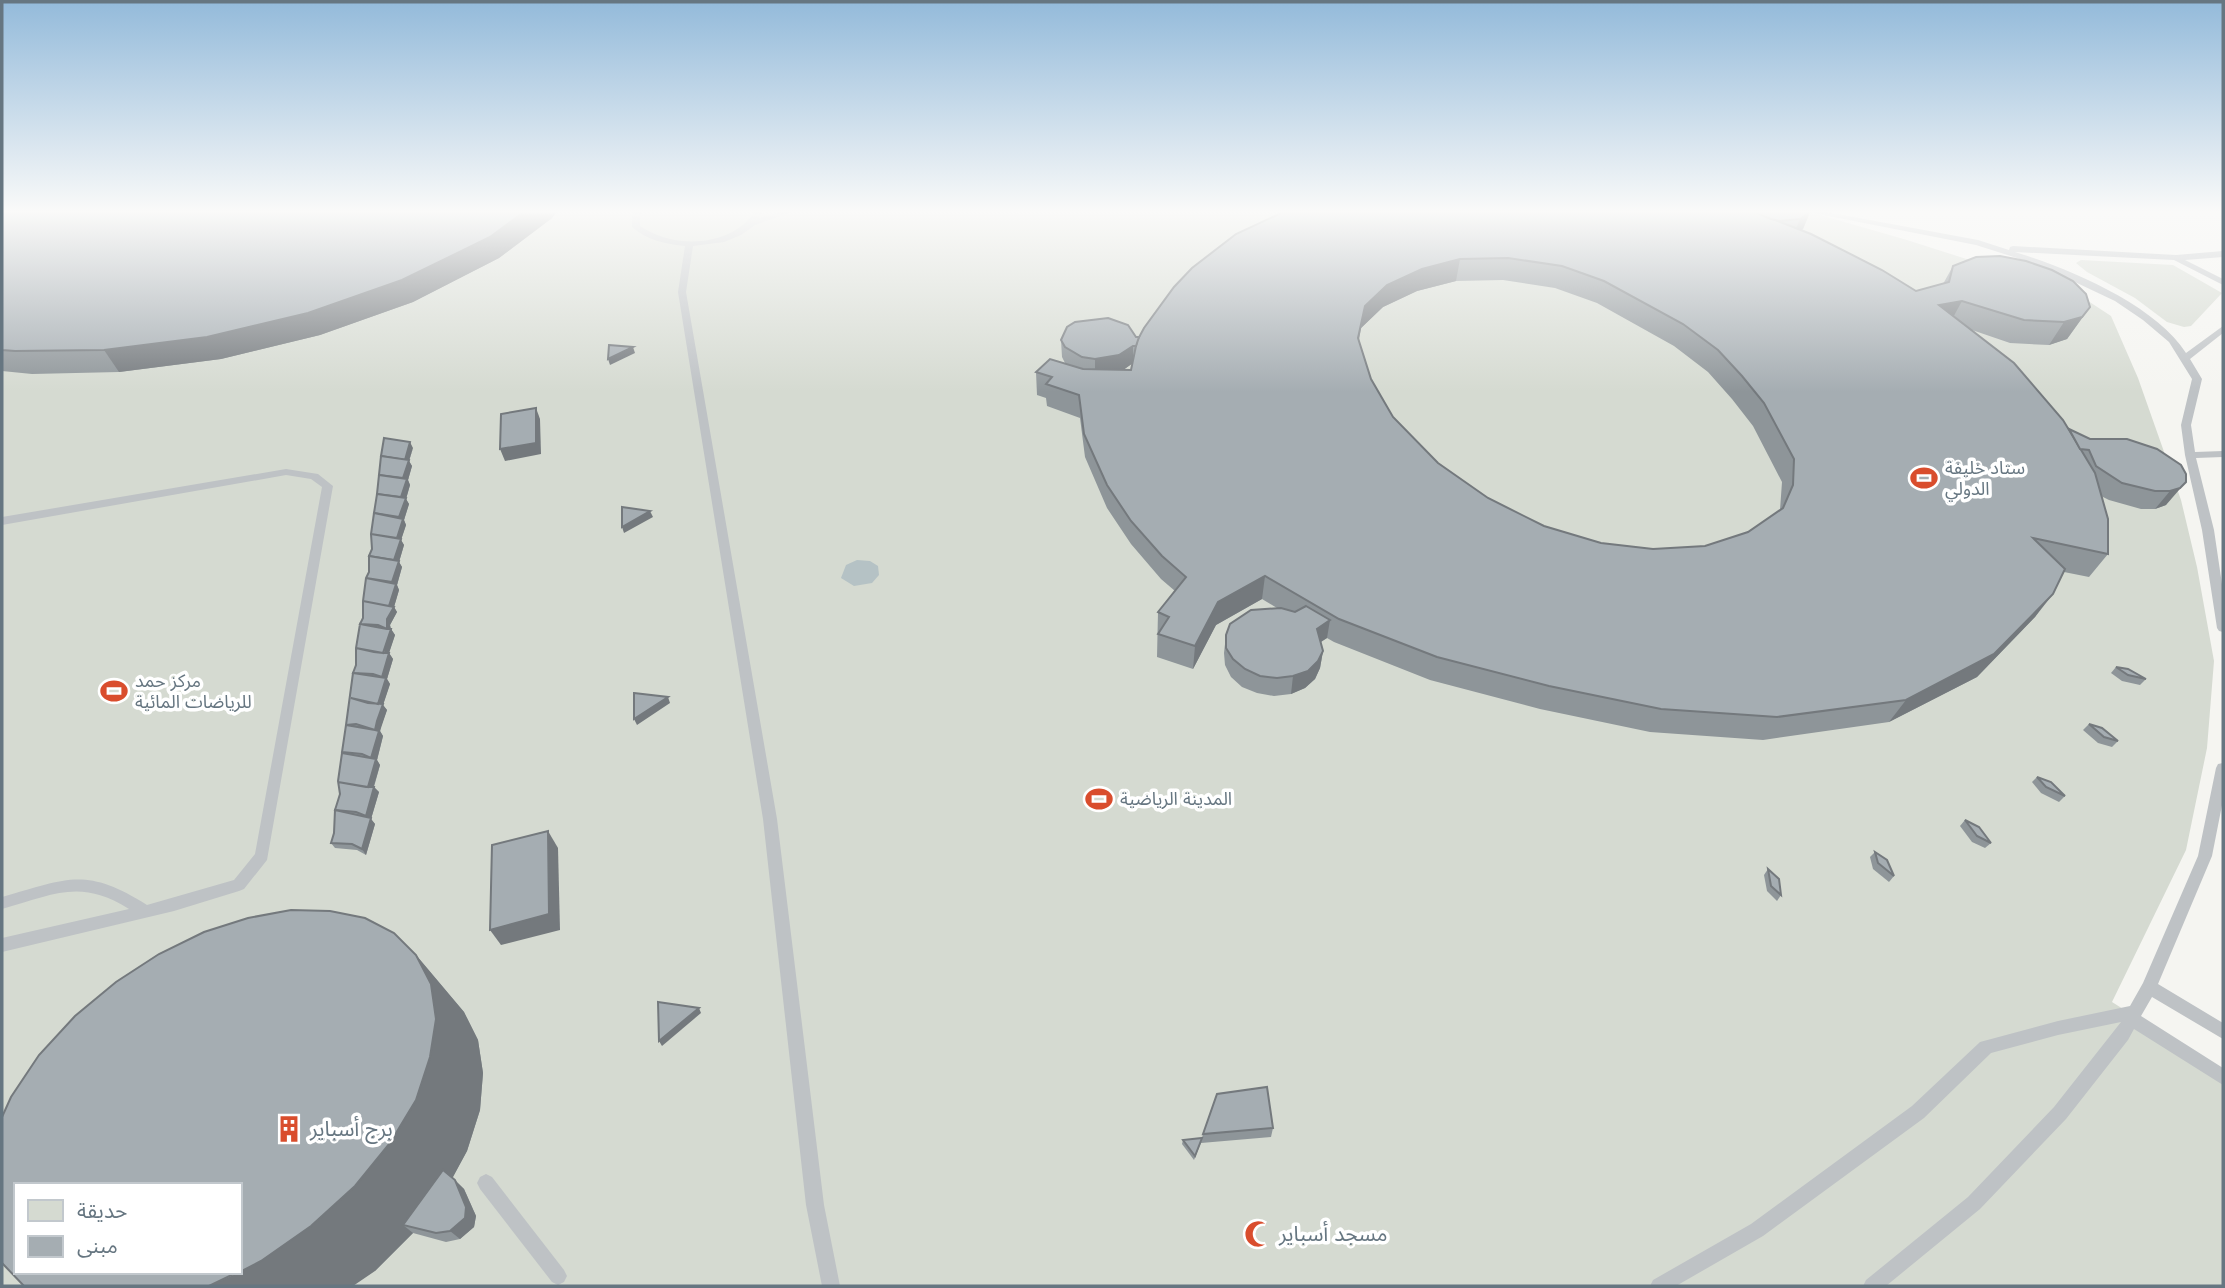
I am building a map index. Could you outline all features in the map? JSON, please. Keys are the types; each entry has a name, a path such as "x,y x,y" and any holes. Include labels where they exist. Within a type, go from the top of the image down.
{"lane":[{"path":"685,271 682,292 770,819 815,1205 831,1286"},
{"path":"2059,271 2118,299 2173,340 2197,379 2186,425 2190,455 2208,530 2223,625"},
{"path":"2202,271 2223,282"},
{"path":"2185,358 2223,329"},
{"path":"2190,455 2223,454"},
{"path":"2,521 286,472 314,475 328,486 262,856 239,884 146,912 2,945"},
{"path":"1872,1286 1974,1203 2067,1104 2122,1035 2149,987 2218,828 2223,768"},
{"path":"2,903 63,888 90,885 101,887 146,912"},
{"path":"2149,987 2223,1032"},
{"path":"1659,1286 1757,1230 1907,1120 1986,1047 2058,1028 2133,1015 2223,1077"},
{"path":"486,1183 558,1276"}],"green space":[{"name":"المدينة الرياضية","path":"2,271 2004,271 2079,295 2111,316 2138,378 2181,500 2197,567 2214,661 2207,748 2186,850 2112,1002 2223,1072 2223,1286 2,1286"},
{"path":"2184,271 2222,293 2191,326 2184,327 2167,322 2135,298 2087,272"}],"shaded area":[{"path":"857,560 870,561 878,566 879,575 872,583 854,586 841,578 846,565"}],"building":[{"path":"2,271 420,271 308,313 207,337 104,350 2,350"},
{"name":"ستاد خليفة الدولي","path":"1189,271 1417,271 1387,285 1365,306 1358,338 1371,379 1393,417 1438,463 1488,498 1544,526 1601,543 1653,549 1705,546 1748,532 1783,508 1793,485 1794,459 1764,403 1718,350 1683,324 1604,281 1576,271 1884,271 1916,291 1949,282 1952,271 2054,271 2073,281 2086,294 2090,307 2082,317 2064,322 2024,320 1962,301 1939,305 2014,363 2063,420 2095,473 2108,519 2108,554 2033,538 2065,569 2053,594 1994,654 1906,700 1777,717 1661,709 1549,686 1437,657 1339,619 1265,576 1218,602 1195,646 1158,634 1169,617 1158,612 1186,577 1162,556 1131,521 1107,485 1084,434 1079,395 1046,384 1052,377 1036,372 1050,359 1083,369 1131,370 1137,341 1174,287"},
{"path":"1108,318 1128,325 1136,337 1139,337 1136,346 1119,355 1095,359 1082,357 1065,347 1061,340 1067,327 1075,322"},
{"path":"609,345 633,347 608,359"},
{"path":"536,408 536,443 500,449 501,414"},
{"path":"2069,429 2090,439 2127,439 2157,449 2181,465 2186,474 2186,482 2180,488 2170,491 2155,491 2122,483 2096,466 2089,450 2080,449"},
{"path":"384,438 410,442 405,460 381,456"},
{"path":"381,456 409,460 403,478 379,475"},
{"path":"379,475 407,479 401,497 377,494"},
{"path":"377,494 406,498 399,517 374,513"},
{"path":"622,507 650,511 622,527"},
{"path":"374,513 403,519 397,538 371,534"},
{"path":"371,534 401,539 394,560 369,556 372,549"},
{"path":"369,556 399,561 392,582 366,578 369,572"},
{"path":"366,578 396,584 389,606 363,601"},
{"path":"363,601 394,607 387,619 387,629 378,625 360,624 363,618"},
{"path":"1306,606 1330,620 1317,629 1323,651 1308,671 1277,678 1260,676 1245,669 1233,659 1226,648 1226,635 1230,624 1251,610 1281,608 1295,612"},
{"path":"360,624 391,629 383,653 356,648"},
{"path":"356,648 389,653 382,677 353,673"},
{"path":"2116,667 2128,669 2146,679 2128,675"},
{"path":"353,673 386,678 378,704 383,704 375,730 356,724 346,725"},
{"path":"634,693 668,697 634,719"},
{"path":"2089,724 2102,728 2118,741 2104,737"},
{"path":"346,725 379,731 371,758 342,752"},
{"path":"342,753 376,759 368,787 338,782"},
{"path":"2037,777 2051,782 2065,796 2046,787"},
{"path":"338,782 374,787 366,816 335,810 340,794"},
{"path":"335,810 371,818 362,849 352,844 331,843"},
{"path":"1965,820 1979,827 1991,843 1977,836"},
{"path":"548,831 549,914 490,930 492,845"},
{"path":"1875,852 1887,860 1894,876 1878,863"},
{"path":"1768,869 1779,879 1781,895 1771,886"},
{"name":"برج أسباير","path":"291,910 330,911 365,918 394,933 416,955 431,984 436,1019 430,1057 416,1100 390,1143 355,1186 311,1226 242,1271 242,1183 14,1183 14,1274 234,1274 209,1286 24,1286 2,1263 2,1117 11,1097 39,1055 75,1016 116,982 159,954 204,932 248,918"},
{"path":"658,1002 699,1008 659,1041"},
{"path":"1267,1087 1273,1128 1203,1134 1217,1094"},
{"path":"1202,1138 1195,1156 1183,1140"},
{"path":"443,1170 455,1180 466,1207 465,1218 450,1231 436,1233 403,1225"}],"place":[{"name":"ستاد خليفة الدولي","path":"1924,478"},
{"name":"مركز حمد للرياضات المائية","path":"114,691"},
{"name":"المدينة الرياضية","path":"1099,799"},
{"name":"برج أسباير","path":"289,1129"},
{"name":"مسجد أسباير","path":"1258,1234"}]}
